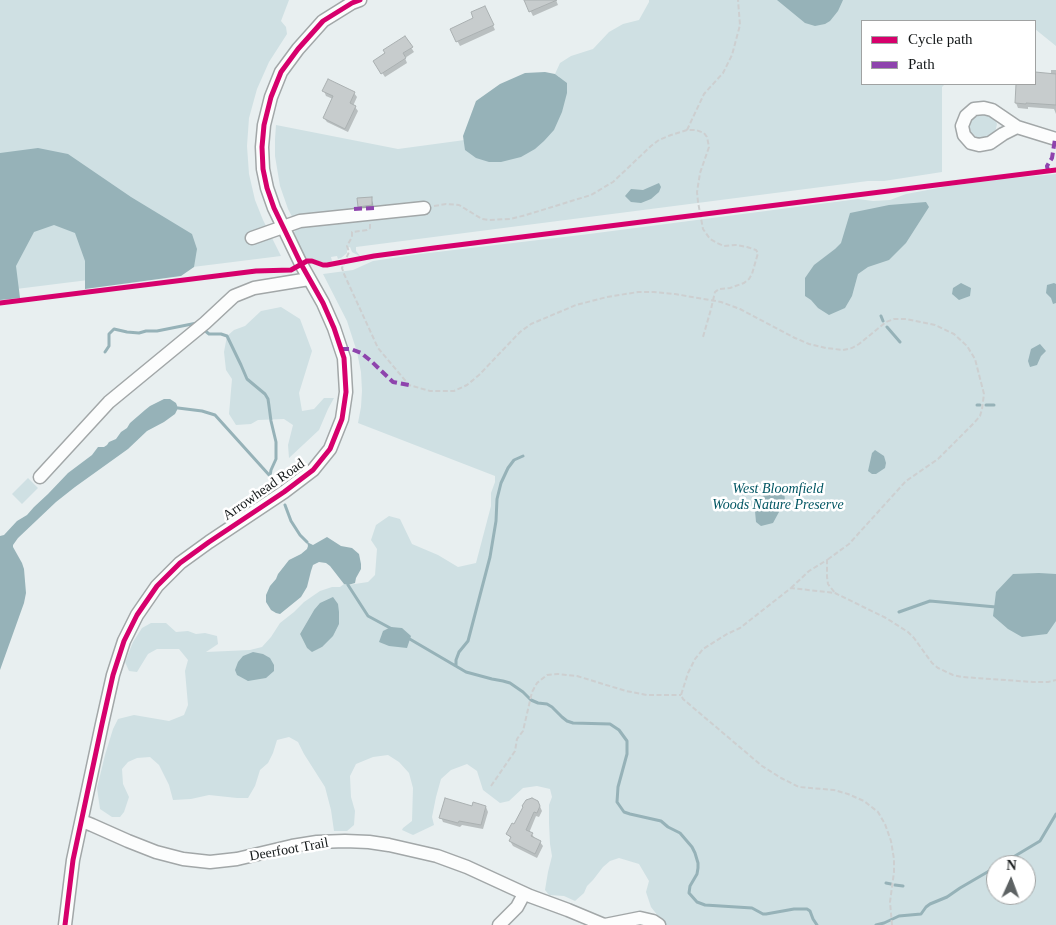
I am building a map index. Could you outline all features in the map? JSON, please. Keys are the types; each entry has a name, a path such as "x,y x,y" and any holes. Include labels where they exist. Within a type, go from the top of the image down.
{"street":[{"name":"Arrowhead Road","path":"65,925 73,860 113,675 124,641 137,615 157,586 180,563 313,470 330,449 342,419 346,392 344,358 334,328 274,208 263,169 262,147 264,125 271,97 281,72 323,21 360,0"},
{"path":"1017,127 1056,139"},
{"path":"252,238 300,221 424,208"},
{"path":"40,477 110,402 205,323 234,296 254,288 309,279"},
{"name":"Deerfoot Trail","path":"82,821 156,852 182,859 210,862 238,859 317,842 361,842 389,845 437,856 467,867 524,894 604,925"},
{"path":"499,925 517,907 524,894"},
{"path":"604,925 640,918 653,921 659,925"}],"path":[{"path":"687,130 704,94 723,73 732,55 740,25 738,0"},
{"path":"424,208 455,204 482,219 510,220 591,195 613,182 651,146 671,135 687,130 696,130 704,133 709,141 698,182 697,197 703,229 710,239 724,246 747,247 758,251 758,256 749,279 741,285 719,289 715,292 702,337"},
{"path":"374,213 371,216 370,228 352,232 352,237 347,246 349,252 347,262 342,268 378,348 409,385 430,391 454,391 467,385 520,332 531,324 576,305 625,294 654,292 712,300 740,309 809,344 826,348 843,350 852,348 860,344 883,324 899,319 935,325 954,334 967,346 975,359 984,394 980,416 974,424 938,459 906,482 849,544 809,571 791,588 740,628 703,649 688,673 681,696"},
{"path":"690,216 710,213"},
{"path":"336,264 347,262"},
{"path":"826,560 828,584 835,593"},
{"path":"791,588 835,593 870,610 897,625 914,638 932,663 953,675 1014,681 1048,682 1056,680"},
{"path":"491,786 515,751 517,739 523,731 532,692 537,683 547,675 577,676 647,696 681,696"},
{"path":"681,696 762,766 781,778 799,787 834,790 848,794 864,801 878,812 886,824 894,859 890,902 892,925"}],"green space":[{"path":"0,0 289,0 281,21 286,27 287,34 269,62 257,89 249,118 247,146 249,174 255,200 281,256 0,291"},
{"path":"649,0 1056,0 1056,46 1036,30 1036,20 861,20 861,85 944,85 942,87 942,172 884,181 868,181 356,247 356,251 361,257 352,252 350,247 347,248 347,253 341,258 338,259 337,256 331,257 332,261 330,262 320,262 311,258 306,259 294,235 298,228 288,209 280,186 275,156 276,125 398,149 487,137 559,77 555,74 560,63 571,56 593,49 609,32 623,24 639,20"},
{"path":"984,111 995,119 997,124 995,133 992,136 979,139 971,133 969,125 972,117"},
{"name":"West Bloomfield Woods Nature Preserve","path":"1056,174 1056,925 665,925 651,907 646,892 649,881 639,864 619,858 610,861 603,867 587,886 584,893 575,901 564,896 549,895 545,890 552,856 549,823 549,805 552,797 550,789 537,786 523,788 509,801 500,803 483,790 477,771 467,764 451,770 441,779 432,817 434,825 413,835 402,830 412,821 413,788 409,773 399,762 388,755 373,757 356,764 350,776 351,797 355,811 354,825 347,831 334,831 325,787 298,742 289,737 277,740 268,763 260,770 255,786 248,798 209,795 173,800 169,785 159,765 150,757 137,758 128,762 122,769 123,784 129,797 124,812 120,817 112,817 100,809 97,788 105,755 118,719 134,715 169,721 184,715 188,705 185,671 188,660 179,649 157,649 148,654 137,672 129,671 125,662 133,642 142,628 151,623 166,623 176,632 188,631 196,634 205,633 217,636 218,644 206,652 250,650 262,647 280,623 320,591 332,587 340,587 344,584 368,582 375,575 377,549 371,540 376,525 389,516 400,519 412,544 438,555 458,567 476,563 491,506 491,493 495,476 358,423 362,391 357,352 347,321 323,274 353,270 373,261 420,254 858,199 873,201 890,200 906,194 949,186","holes":["314,610 322,647 312,651 307,648 300,634"]},
{"path":"281,307 300,319 312,351 299,393 302,411 314,409 324,398 334,398 319,430 289,458 288,445 293,425 284,419 258,420 251,424 236,425 229,414 232,379 226,370 224,352 227,336 234,330 245,326 261,311"},
{"path":"28,478 38,488 22,504 12,494"}],"water":[{"path":"777,0 843,0 838,11 830,21 815,26 805,23"},
{"path":"545,72 555,74 567,83 567,93 562,112 554,130 544,141 521,157 501,162 489,162 476,158 465,150 463,136 476,101 500,84 525,73"},
{"path":"38,148 68,154 131,197 192,234 197,249 194,267 181,276 85,289 85,261 75,233 54,225 34,232 16,266 20,298 0,300 0,153"},
{"path":"659,183 661,187 659,192 651,199 641,203 631,202 625,196 631,189 643,190"},
{"path":"926,202 929,207 906,243 889,260 868,267 858,274 852,296 845,308 829,315 805,296 805,278 814,265 841,243 850,213 889,205"},
{"path":"961,283 971,288 970,296 959,300 952,294 953,288"},
{"path":"1056,284 1056,303 1053,304 1051,298 1046,293 1047,285"},
{"path":"1040,344 1046,351 1041,356 1037,365 1030,367 1028,361 1031,349"},
{"path":"164,399 170,399 176,403 178,408 175,414 147,431 128,449 56,502 13,545 24,569 26,593 0,670 0,536 4,535 17,521 27,515 68,473 92,455 98,447 104,447 116,439 145,410"},
{"path":"875,450 884,456 886,463 885,468 876,474 872,474 868,471 872,453"},
{"path":"777,489 784,490 785,501 773,523 761,526 756,522 755,511 760,497"},
{"path":"327,537 341,546 352,548 359,554 361,569 355,583 344,584 330,566 319,562 313,565 307,587 301,597 280,614 271,610 266,602 266,595 278,574 289,560 307,549 307,542 313,545"},
{"path":"1013,574 1056,574 1056,621 1047,634 1022,637 1008,629 993,616 996,592"},
{"path":"333,597 338,604 339,624 333,636 322,647 312,652 307,648 300,634 320,603"},
{"path":"391,627 402,628 411,636 407,648 389,646 379,642 383,631"},
{"path":"253,652 270,658 274,665 274,671 266,678 248,681 237,675 235,670 243,656"}],"building":[{"path":"524,0 557,0 529,12"},
{"path":"485,6 494,25 456,42 450,29 473,18 471,12"},
{"path":"405,36 413,47 403,53 406,58 381,74 373,61 385,53 383,50"},
{"path":"1036,72 1056,74 1056,105 1015,103 1016,85 1036,85"},
{"path":"328,79 355,92 350,103 356,106 345,129 323,118 333,96 322,91"},
{"path":"372,197 372,205 358,207 357,198"},
{"path":"445,798 472,806 473,802 486,806 481,825 459,821 458,823 439,818"},
{"path":"532,798 538,801 540,806 537,813 534,812 526,830 533,833 531,836 541,841 535,854 509,841 511,837 506,834 512,823 514,824 526,800"}],"waterway":[{"path":"881,316 883,321"},
{"path":"105,352 109,346 109,334 114,329 139,333 197,323"},
{"path":"887,327 900,342"},
{"path":"203,329 209,334 227,336 247,379 265,394 268,399 276,442 276,459 270,476"},
{"path":"986,405 994,405"},
{"path":"178,408 202,411 215,415 276,485"},
{"path":"456,666 459,652 468,641 490,557 496,521 497,499 501,483 514,460 523,456"},
{"path":"285,505 291,521 307,542"},
{"path":"348,585 368,616 392,629"},
{"path":"899,612 930,601 996,607"},
{"path":"408,638 466,672 510,683 531,700 552,707 567,721 573,723 610,724 619,730 627,741 627,754 618,787 617,802 624,812 661,821 680,833 692,847 698,868 689,893 697,902 705,905 752,908 763,914 807,909 817,925"},
{"path":"1017,855 1040,841 1056,814"},
{"path":"876,925 899,916 921,914 930,904 947,897 986,873"},
{"path":"886,883 891,884"},
{"path":"895,885 903,886"}],"marked path":[{"path":"1048,171 1047,166 1052,158 1055,139"},
{"path":"354,209 374,208"},
{"path":"341,349 351,349 361,353 393,382 409,385"}],"cycle path":[{"path":"65,925 73,860 113,675 124,641 137,615 157,586 180,563 313,470 330,449 342,419 346,392 344,358 323,303 301,264 274,208 263,169 262,147 264,125 271,97 281,72 323,21 360,0"},
{"path":"0,303 256,271 291,270 307,261 327,265 374,256 434,248 1056,170"}]}
